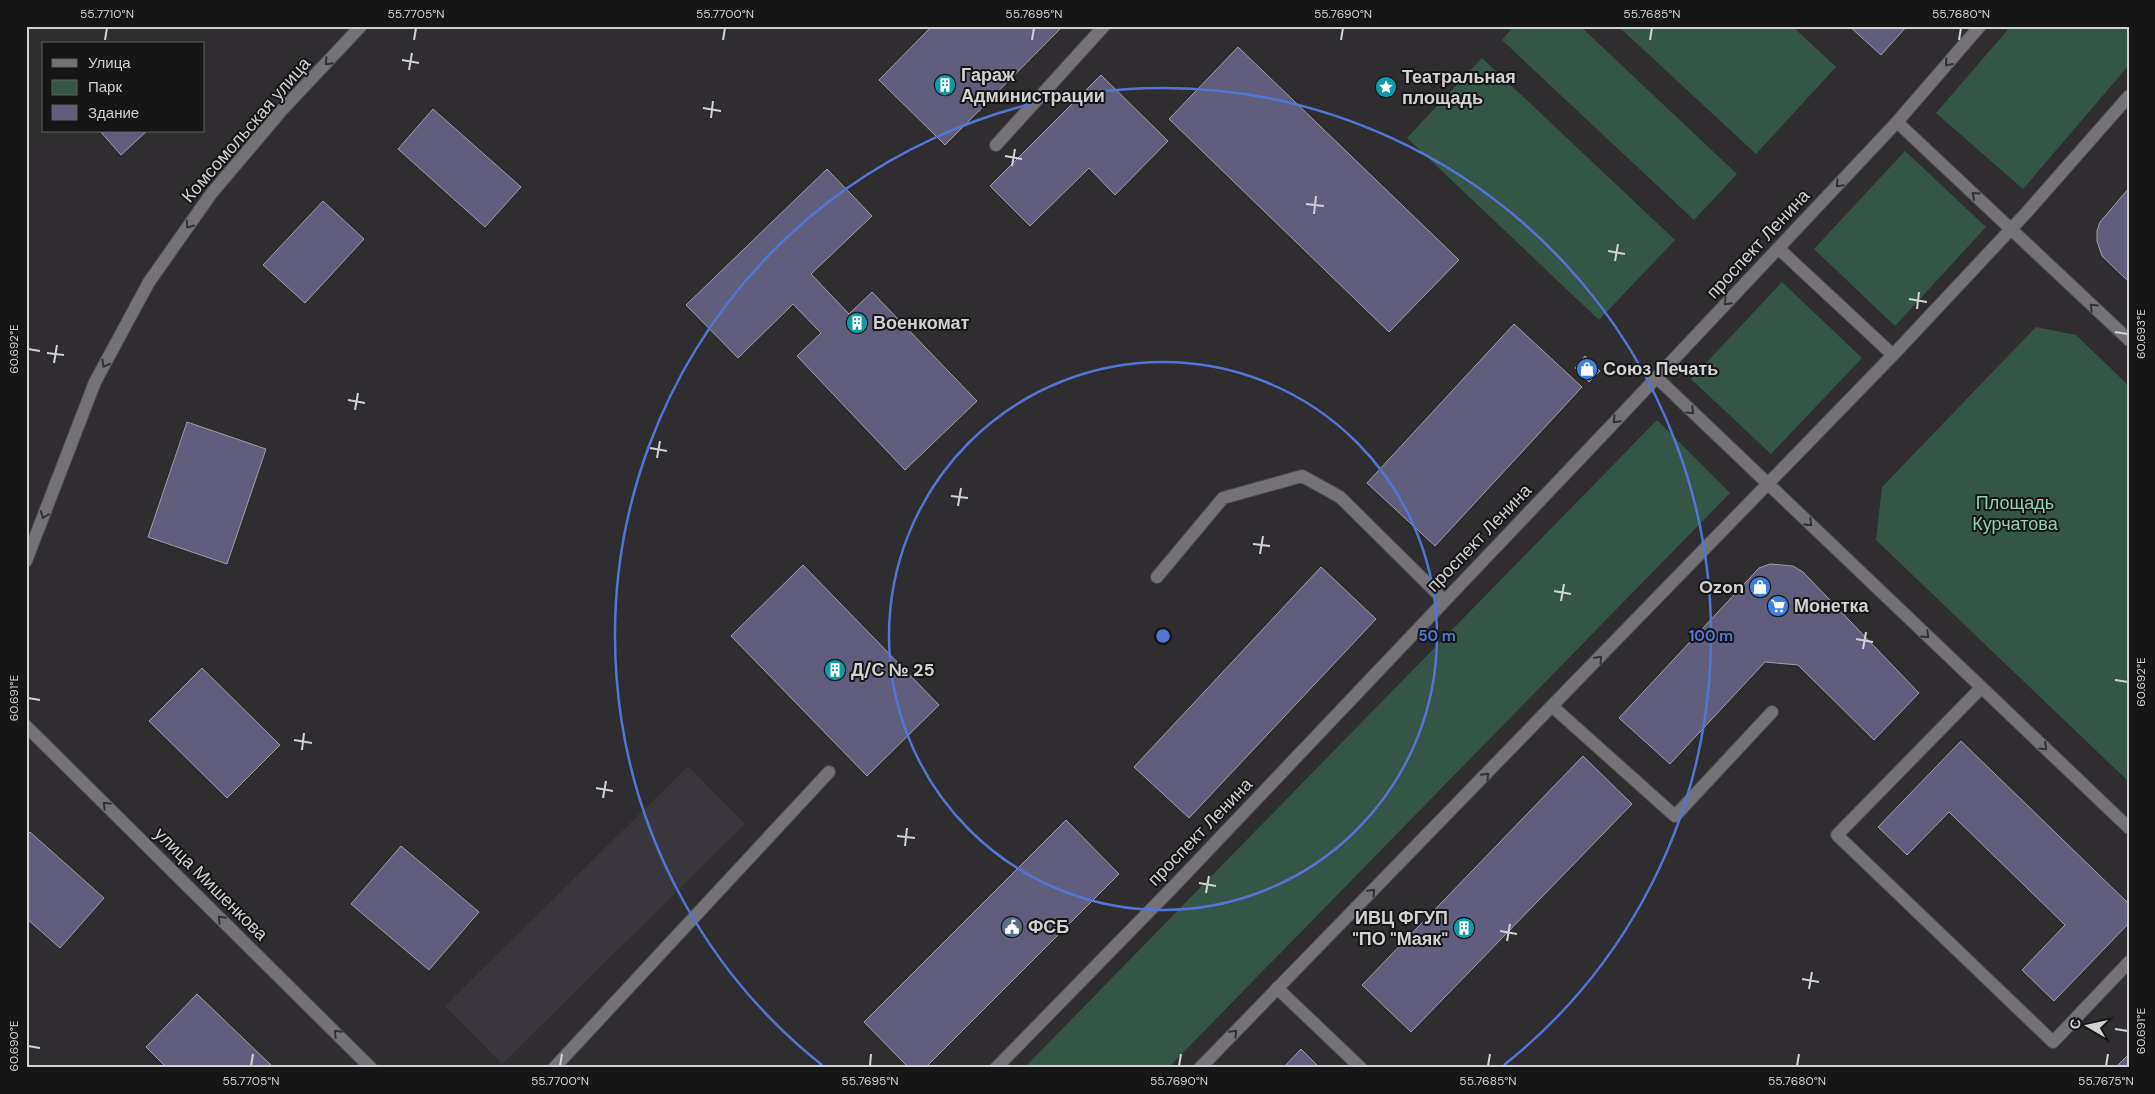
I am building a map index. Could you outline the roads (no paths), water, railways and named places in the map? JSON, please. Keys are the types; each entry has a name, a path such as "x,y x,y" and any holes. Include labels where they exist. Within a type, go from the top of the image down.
{"street":[{"name":"Комсомольская улица","path":"26,561 95,382 149,282 211,194 282,110 362,26"},
{"path":"996,145 1104,26"},
{"name":"проспект Ленина","path":"996,1068 1174,886 1897,122 1980,26"},
{"path":"1200,1068 1769,485 2012,229 2129,96"},
{"path":"1897,122 2129,340"},
{"path":"1778,248 1893,355"},
{"path":"1656,377 2129,828"},
{"path":"1157,577 1224,498 1302,476 1340,497 1444,600"},
{"path":"1982,688 1837,835 2053,1042 2129,962"},
{"path":"1552,707 1675,816 1772,712"},
{"name":"улица Мишенкова","path":"26,726 371,1068"},
{"path":"554,1068 829,772"},
{"path":"1278,988 1361,1068"}],"place":[{"name":"Гараж Администрации","path":"945,85"},
{"name":"Театральная площадь","path":"1386,87"},
{"name":"Военкомат","path":"857,323"},
{"name":"Союз Печать","path":"1587,369"},
{"name":"Ozon","path":"1760,587"},
{"name":"Монетка","path":"1778,606"},
{"name":"Д/С № 25","path":"835,670"},
{"name":"ФСБ","path":"1012,927"},
{"name":"ИВЦ ФГУП \"ПО \"Маяк\"","path":"1464,928"}],"park label":[{"name":"Площадь Курчатова","path":"2015,513"}]}
